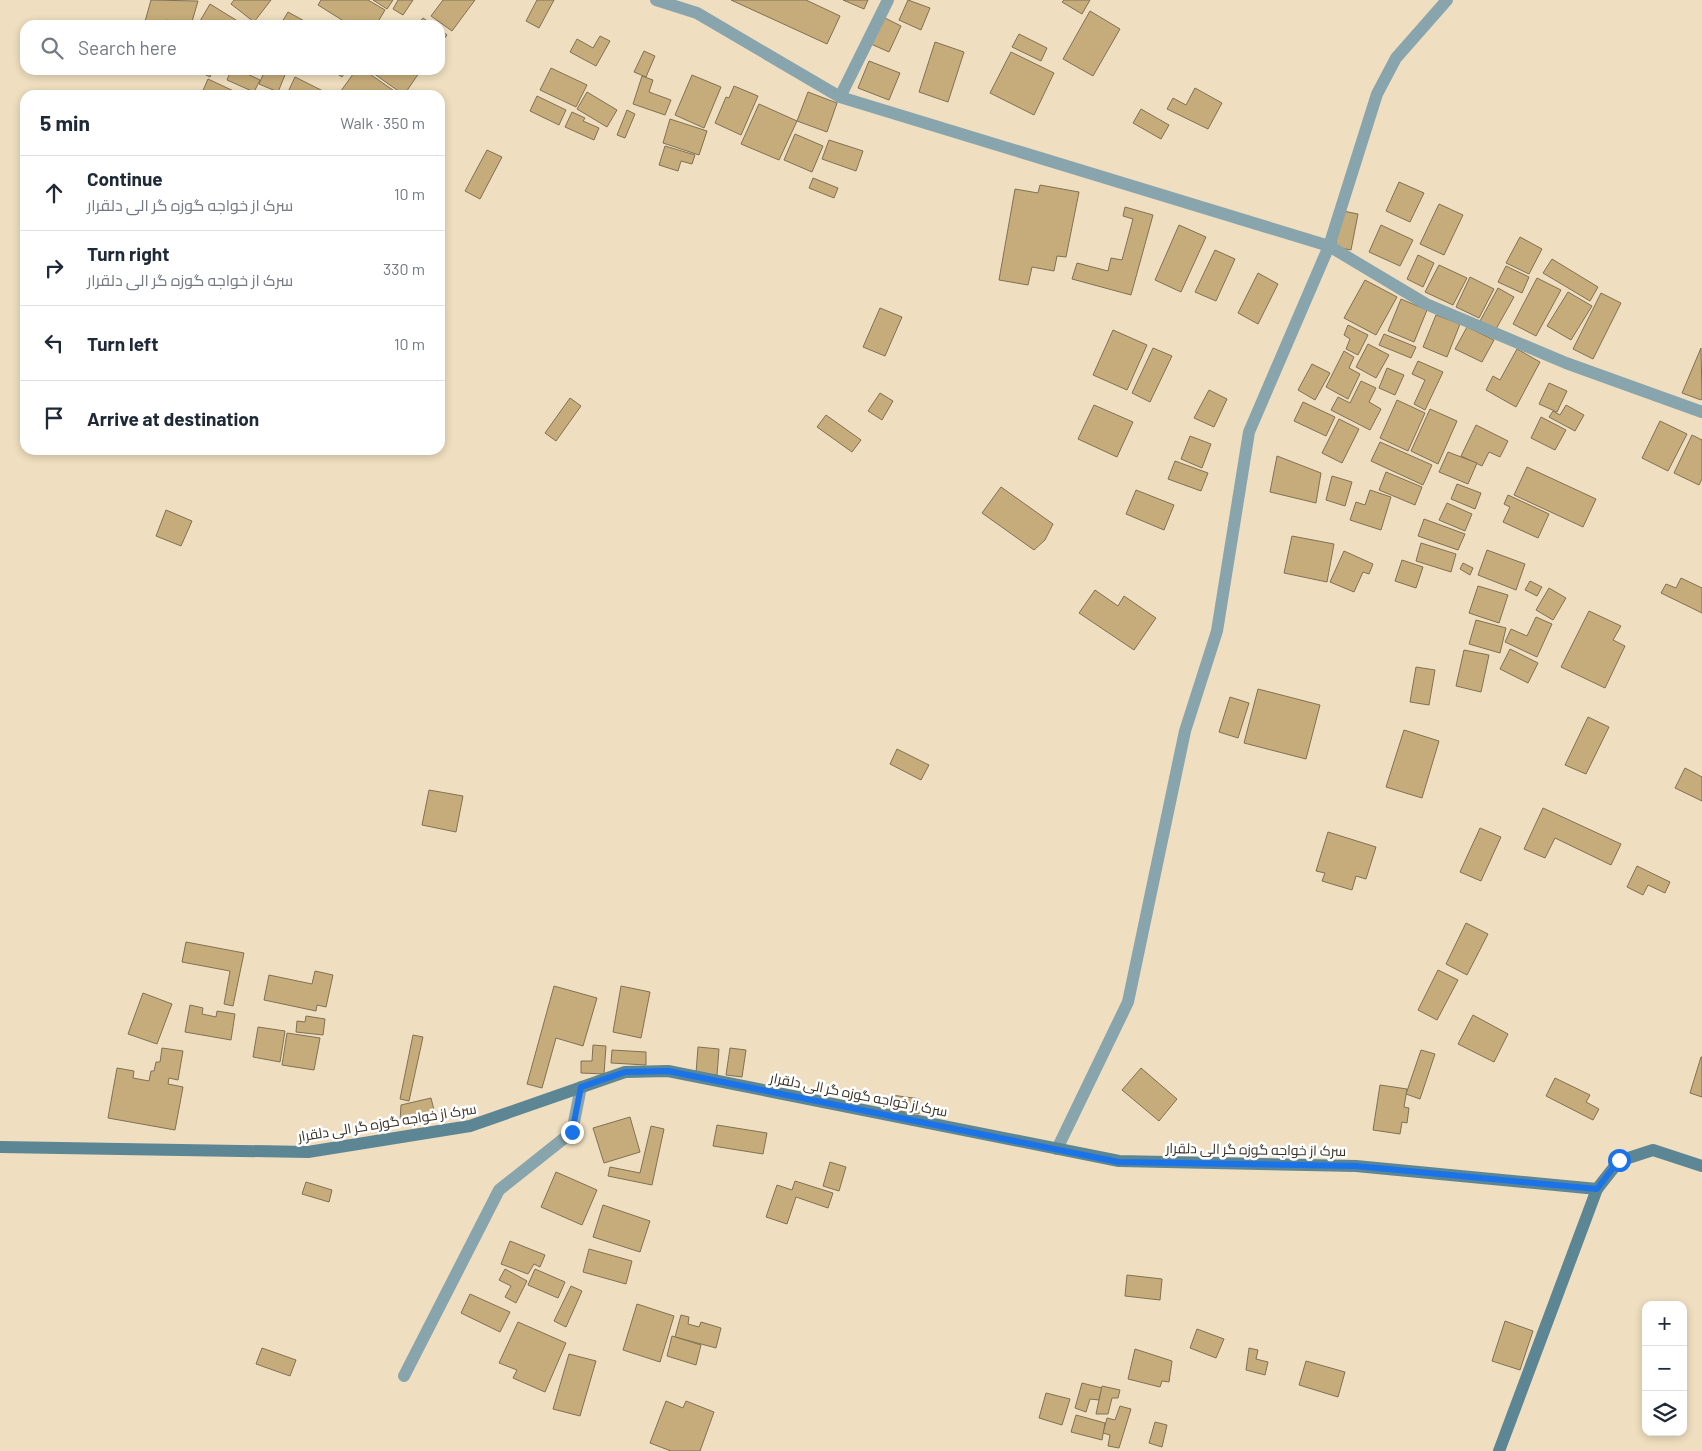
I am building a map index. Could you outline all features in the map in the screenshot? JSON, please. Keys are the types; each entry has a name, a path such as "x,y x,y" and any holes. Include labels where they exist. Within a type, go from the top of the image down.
{"street":[{"path":"656,0 697,12 840,96 1329,246 1426,304 1566,363 1702,412"},
{"path":"840,96 888,0"},
{"path":"1057,1149 1128,1002 1185,731 1217,631 1249,432 1329,246 1377,94 1396,58 1447,0"},
{"name":"سرک از خواجه گوزه گر الی دلقرار","path":"0,1147 308,1152 470,1126 625,1072 668,1071 1119,1162 1356,1166 1597,1189"},
{"path":"404,1376 499,1190 572,1132 581,1087"},
{"path":"1499,1451 1597,1189 1619,1160 1653,1150 1702,1166"}],"building":[{"path":"151,0 198,1 192,20 145,20"},
{"path":"234,0 271,0 256,20 251,20 231,4"},
{"path":"321,0 368,0 385,10 379,20 342,20 318,5"},
{"path":"373,0 393,0 387,9"},
{"path":"398,0 413,0 403,15 393,9"},
{"path":"443,0 475,0 452,31 445,26 445,20 437,20 431,16"},
{"path":"537,0 554,0 539,28 526,21"},
{"path":"731,0 806,0 840,16 827,44"},
{"path":"843,0 868,0 864,9"},
{"path":"908,0 930,8 921,30 899,20"},
{"path":"1064,0 1090,0 1082,14 1062,2"},
{"path":"210,4 236,20 201,20"},
{"path":"1090,11 1120,29 1093,76 1063,59"},
{"path":"288,12 303,20 283,20"},
{"path":"883,17 901,26 889,52 871,44"},
{"path":"1019,34 1047,48 1041,61 1012,47"},
{"path":"600,36 610,41 596,66 570,52 577,39 593,48"},
{"path":"935,42 964,52 948,102 919,92"},
{"path":"644,51 655,56 646,77 634,72"},
{"path":"1011,52 1054,73 1034,115 990,93"},
{"path":"869,61 900,73 889,100 858,88"},
{"path":"551,68 587,85 576,107 540,90"},
{"path":"229,75 250,75 260,80 255,90 250,90 227,80"},
{"path":"263,75 285,75 279,90 273,90 259,84"},
{"path":"352,75 371,75 393,90 342,90"},
{"path":"376,75 418,75 407,90 397,90"},
{"path":"692,75 721,87 704,128 675,115"},
{"path":"642,76 653,80 649,92 671,100 665,115 633,104"},
{"path":"295,77 321,90 289,90"},
{"path":"208,79 231,90 203,90"},
{"path":"734,86 758,96 741,135 715,123 726,97 729,98"},
{"path":"1195,88 1222,103 1208,129 1167,109 1173,98 1186,105"},
{"path":"587,92 617,110 607,127 577,109"},
{"path":"808,92 837,103 827,132 797,121"},
{"path":"537,96 566,110 559,125 530,111"},
{"path":"759,104 797,121 779,160 741,144"},
{"path":"1141,109 1169,125 1161,139 1133,123"},
{"path":"627,110 635,114 625,138 617,135"},
{"path":"572,112 585,118 583,121 599,128 594,140 565,127"},
{"path":"670,119 707,131 699,155 663,143"},
{"path":"795,134 823,146 812,172 784,160"},
{"path":"829,140 863,151 856,171 822,159"},
{"path":"665,146 695,155 692,164 681,161 678,171 659,165"},
{"path":"487,150 502,157 480,199 465,191"},
{"path":"813,178 838,188 834,198 809,188"},
{"path":"1399,182 1424,193 1410,222 1386,211"},
{"path":"1040,185 1079,192 1066,257 1057,256 1054,271 1032,267 1028,285 999,280 1015,189 1038,193"},
{"path":"1439,204 1463,215 1444,255 1420,244"},
{"path":"1125,207 1153,215 1131,295 1072,279 1077,263 1108,271 1111,258 1122,260 1133,219 1123,216"},
{"path":"1343,211 1358,214 1351,250 1335,247"},
{"path":"1179,225 1206,237 1181,292 1155,280"},
{"path":"1381,225 1413,240 1400,266 1369,252"},
{"path":"1520,237 1542,249 1529,274 1506,263"},
{"path":"1215,250 1235,259 1216,301 1195,292"},
{"path":"1418,255 1434,263 1423,287 1407,279"},
{"path":"1552,259 1598,287 1590,301 1543,273"},
{"path":"1439,265 1467,278 1453,305 1425,292"},
{"path":"1506,266 1529,277 1522,293 1498,282"},
{"path":"1258,273 1278,284 1258,324 1238,313"},
{"path":"1470,277 1494,289 1479,318 1456,307"},
{"path":"1537,278 1561,290 1536,336 1513,324"},
{"path":"1365,280 1397,297 1376,335 1344,318"},
{"path":"1498,288 1514,297 1496,329 1480,321"},
{"path":"1568,292 1592,306 1571,340 1547,326"},
{"path":"1601,293 1621,303 1593,359 1573,349"},
{"path":"1401,299 1427,310 1414,342 1388,331"},
{"path":"880,308 902,317 885,356 863,347"},
{"path":"1436,315 1460,324 1447,357 1423,347"},
{"path":"1348,325 1368,335 1358,355 1346,349 1350,339 1344,335"},
{"path":"1467,327 1494,340 1482,362 1455,349"},
{"path":"1113,330 1147,345 1127,390 1093,375"},
{"path":"1384,334 1416,347 1411,358 1379,345"},
{"path":"1368,344 1389,355 1376,378 1356,367"},
{"path":"1153,348 1172,356 1150,402 1132,393"},
{"path":"1701,348 1702,398 1701,400 1682,393"},
{"path":"1517,349 1540,362 1516,407 1486,390 1493,376 1500,380"},
{"path":"1344,351 1354,357 1349,368 1360,374 1348,399 1326,387"},
{"path":"1418,361 1443,372 1425,410 1414,404 1425,380 1412,374"},
{"path":"1312,364 1330,373 1315,400 1298,390"},
{"path":"1387,368 1404,375 1395,395 1379,388"},
{"path":"1361,381 1376,388 1369,402 1381,409 1370,430 1331,410 1338,397 1350,403"},
{"path":"1549,383 1567,391 1557,412 1539,404"},
{"path":"1209,390 1227,399 1214,427 1194,418"},
{"path":"880,393 893,401 882,420 868,411"},
{"path":"570,398 581,406 556,441 545,433"},
{"path":"1397,400 1425,413 1408,451 1380,438"},
{"path":"1303,402 1335,417 1326,436 1294,421"},
{"path":"1094,405 1133,422 1117,457 1078,439"},
{"path":"1566,405 1584,415 1575,431 1549,417 1553,411 1560,415"},
{"path":"1430,409 1457,421 1438,464 1411,451"},
{"path":"826,415 861,440 852,452 817,427"},
{"path":"1541,417 1566,430 1555,450 1531,438"},
{"path":"1339,419 1359,429 1342,463 1322,453"},
{"path":"1660,421 1687,434 1668,471 1642,458"},
{"path":"1476,425 1508,441 1500,457 1489,452 1482,466 1461,456"},
{"path":"1692,435 1702,440 1702,479 1699,485 1674,473"},
{"path":"1190,436 1211,444 1202,468 1181,459"},
{"path":"1380,442 1432,465 1423,485 1371,461"},
{"path":"1448,452 1477,463 1468,484 1439,472"},
{"path":"1277,456 1321,473 1316,503 1270,492"},
{"path":"1175,461 1208,473 1201,491 1168,479"},
{"path":"1527,467 1596,499 1583,527 1514,495"},
{"path":"1386,472 1422,487 1415,505 1379,490"},
{"path":"1332,476 1352,482 1345,506 1326,500"},
{"path":"1457,484 1481,493 1475,509 1451,499"},
{"path":"1001,487 1053,524 1045,540 1034,550 982,513"},
{"path":"1136,490 1174,505 1164,530 1126,514"},
{"path":"1370,490 1391,497 1381,530 1350,520 1356,502 1365,505"},
{"path":"1508,495 1549,514 1538,538 1503,522 1510,507 1504,504"},
{"path":"1447,503 1472,514 1465,531 1439,520"},
{"path":"166,510 192,521 181,546 156,536"},
{"path":"1424,519 1465,534 1458,550 1418,536"},
{"path":"1292,536 1334,544 1327,582 1284,573"},
{"path":"1421,543 1456,554 1451,572 1416,561"},
{"path":"1487,550 1525,564 1516,590 1478,575"},
{"path":"1344,551 1373,564 1369,574 1363,572 1354,592 1330,582"},
{"path":"1402,560 1423,567 1416,588 1395,581"},
{"path":"1463,563 1473,568 1470,575 1460,569"},
{"path":"1681,578 1702,588 1702,613 1661,593 1666,584 1676,588"},
{"path":"1530,581 1542,587 1537,596 1525,590"},
{"path":"1478,586 1508,595 1499,623 1469,613"},
{"path":"1549,588 1566,598 1553,620 1536,610"},
{"path":"1095,590 1118,606 1124,596 1156,618 1134,650 1079,613"},
{"path":"1589,611 1621,626 1613,640 1625,646 1605,688 1561,667"},
{"path":"1536,617 1552,624 1537,657 1505,642 1511,629 1527,636"},
{"path":"1476,620 1506,628 1500,653 1469,644"},
{"path":"1510,649 1538,663 1528,683 1500,669"},
{"path":"1464,650 1489,655 1481,692 1456,686"},
{"path":"1416,667 1435,670 1429,705 1410,702"},
{"path":"1258,689 1320,705 1306,759 1244,743"},
{"path":"1230,697 1249,703 1238,738 1219,732"},
{"path":"1588,717 1609,727 1586,774 1565,765"},
{"path":"1404,730 1439,741 1422,798 1386,787"},
{"path":"897,749 929,765 921,780 890,764"},
{"path":"1685,768 1702,777 1702,801 1675,788"},
{"path":"429,790 463,796 456,832 422,825"},
{"path":"1543,808 1621,844 1611,865 1555,838 1545,858 1524,849"},
{"path":"1480,828 1501,837 1481,881 1460,872"},
{"path":"1328,832 1376,847 1366,879 1356,876 1352,890 1322,881 1325,873 1316,871"},
{"path":"1637,866 1670,882 1665,893 1648,885 1643,895 1627,887"},
{"path":"1466,923 1488,934 1467,975 1446,964"},
{"path":"186,942 244,953 233,1006 224,1004 230,971 182,962"},
{"path":"1438,970 1458,980 1437,1020 1418,1010"},
{"path":"315,971 333,975 326,1007 317,1005 316,1011 264,1000 269,975 312,984"},
{"path":"554,986 597,998 583,1046 556,1038 542,1088 527,1084"},
{"path":"621,986 650,992 641,1038 613,1032"},
{"path":"143,993 172,1004 157,1044 128,1034"},
{"path":"190,1005 203,1008 202,1014 216,1017 217,1011 235,1014 231,1040 185,1032"},
{"path":"1473,1015 1508,1034 1494,1062 1458,1044"},
{"path":"306,1016 325,1019 323,1035 296,1032 297,1021 305,1022"},
{"path":"258,1027 285,1031 280,1062 253,1057"},
{"path":"287,1033 320,1038 314,1070 282,1065"},
{"path":"413,1035 423,1037 409,1101 400,1099"},
{"path":"593,1045 606,1046 604,1074 581,1073 581,1061 592,1061"},
{"path":"698,1047 719,1049 717,1075 696,1073"},
{"path":"162,1048 183,1051 178,1080 169,1078 168,1084 183,1087 175,1130 108,1118 117,1068 134,1071 133,1078 149,1081 151,1071 154,1071 156,1062 160,1062"},
{"path":"730,1048 746,1050 742,1077 726,1075"},
{"path":"612,1050 646,1052 646,1065 611,1063"},
{"path":"1421,1050 1435,1054 1420,1099 1406,1094"},
{"path":"1702,1057 1702,1097 1690,1093"},
{"path":"1141,1068 1177,1099 1159,1121 1122,1090"},
{"path":"1555,1078 1590,1095 1586,1102 1599,1109 1593,1120 1546,1096"},
{"path":"1380,1085 1407,1089 1404,1107 1409,1108 1407,1123 1402,1122 1400,1134 1373,1130"},
{"path":"892,1095 920,1099 919,1114 890,1110"},
{"path":"431,1098 435,1114 400,1121 401,1105"},
{"path":"630,1117 640,1152 604,1163 593,1128"},
{"path":"717,1125 767,1133 763,1154 713,1146"},
{"path":"651,1126 664,1129 652,1185 608,1176 610,1167 640,1173"},
{"path":"830,1162 846,1167 839,1191 823,1186"},
{"path":"556,1172 597,1190 582,1225 541,1207"},
{"path":"795,1181 833,1193 828,1208 796,1197 787,1224 766,1217 777,1185 792,1190"},
{"path":"306,1182 332,1190 329,1202 302,1194"},
{"path":"603,1205 650,1221 640,1252 593,1237"},
{"path":"510,1241 545,1255 540,1267 534,1264 528,1274 501,1264"},
{"path":"589,1249 632,1261 626,1284 583,1272"},
{"path":"505,1269 527,1281 516,1303 505,1297 511,1286 499,1280"},
{"path":"535,1269 565,1282 558,1298 528,1285"},
{"path":"1127,1275 1162,1279 1160,1300 1125,1296"},
{"path":"571,1286 582,1291 566,1327 554,1321"},
{"path":"470,1294 510,1312 500,1332 461,1313"},
{"path":"637,1304 674,1316 660,1362 623,1350"},
{"path":"681,1315 689,1317 688,1324 699,1327 701,1322 721,1328 716,1348 675,1337"},
{"path":"1505,1321 1533,1331 1520,1370 1492,1361"},
{"path":"518,1322 566,1343 545,1392 513,1378 517,1370 499,1363"},
{"path":"1197,1329 1224,1339 1216,1358 1190,1348"},
{"path":"672,1336 701,1345 696,1365 667,1356"},
{"path":"262,1348 296,1360 290,1376 256,1364"},
{"path":"1249,1348 1258,1350 1256,1359 1268,1362 1265,1375 1246,1370"},
{"path":"1135,1349 1172,1361 1169,1382 1162,1381 1160,1387 1128,1379"},
{"path":"569,1354 596,1361 580,1416 553,1409"},
{"path":"1306,1361 1345,1372 1338,1397 1299,1385"},
{"path":"1082,1383 1102,1388 1099,1400 1090,1399 1086,1412 1075,1408"},
{"path":"1102,1386 1120,1390 1118,1398 1112,1398 1108,1414 1096,1414"},
{"path":"1046,1393 1070,1399 1062,1425 1039,1418"},
{"path":"666,1401 683,1408 686,1401 714,1412 700,1451 671,1451 650,1443"},
{"path":"1120,1406 1131,1409 1119,1448 1108,1446 1110,1435 1103,1433 1107,1418 1115,1420"},
{"path":"1076,1415 1105,1423 1102,1440 1071,1432"},
{"path":"1155,1422 1167,1425 1162,1447 1149,1443"}],"route":[{"path":"572,1132 581,1087 625,1072 668,1071 1119,1162 1356,1166 1597,1189 1619,1160"}]}
